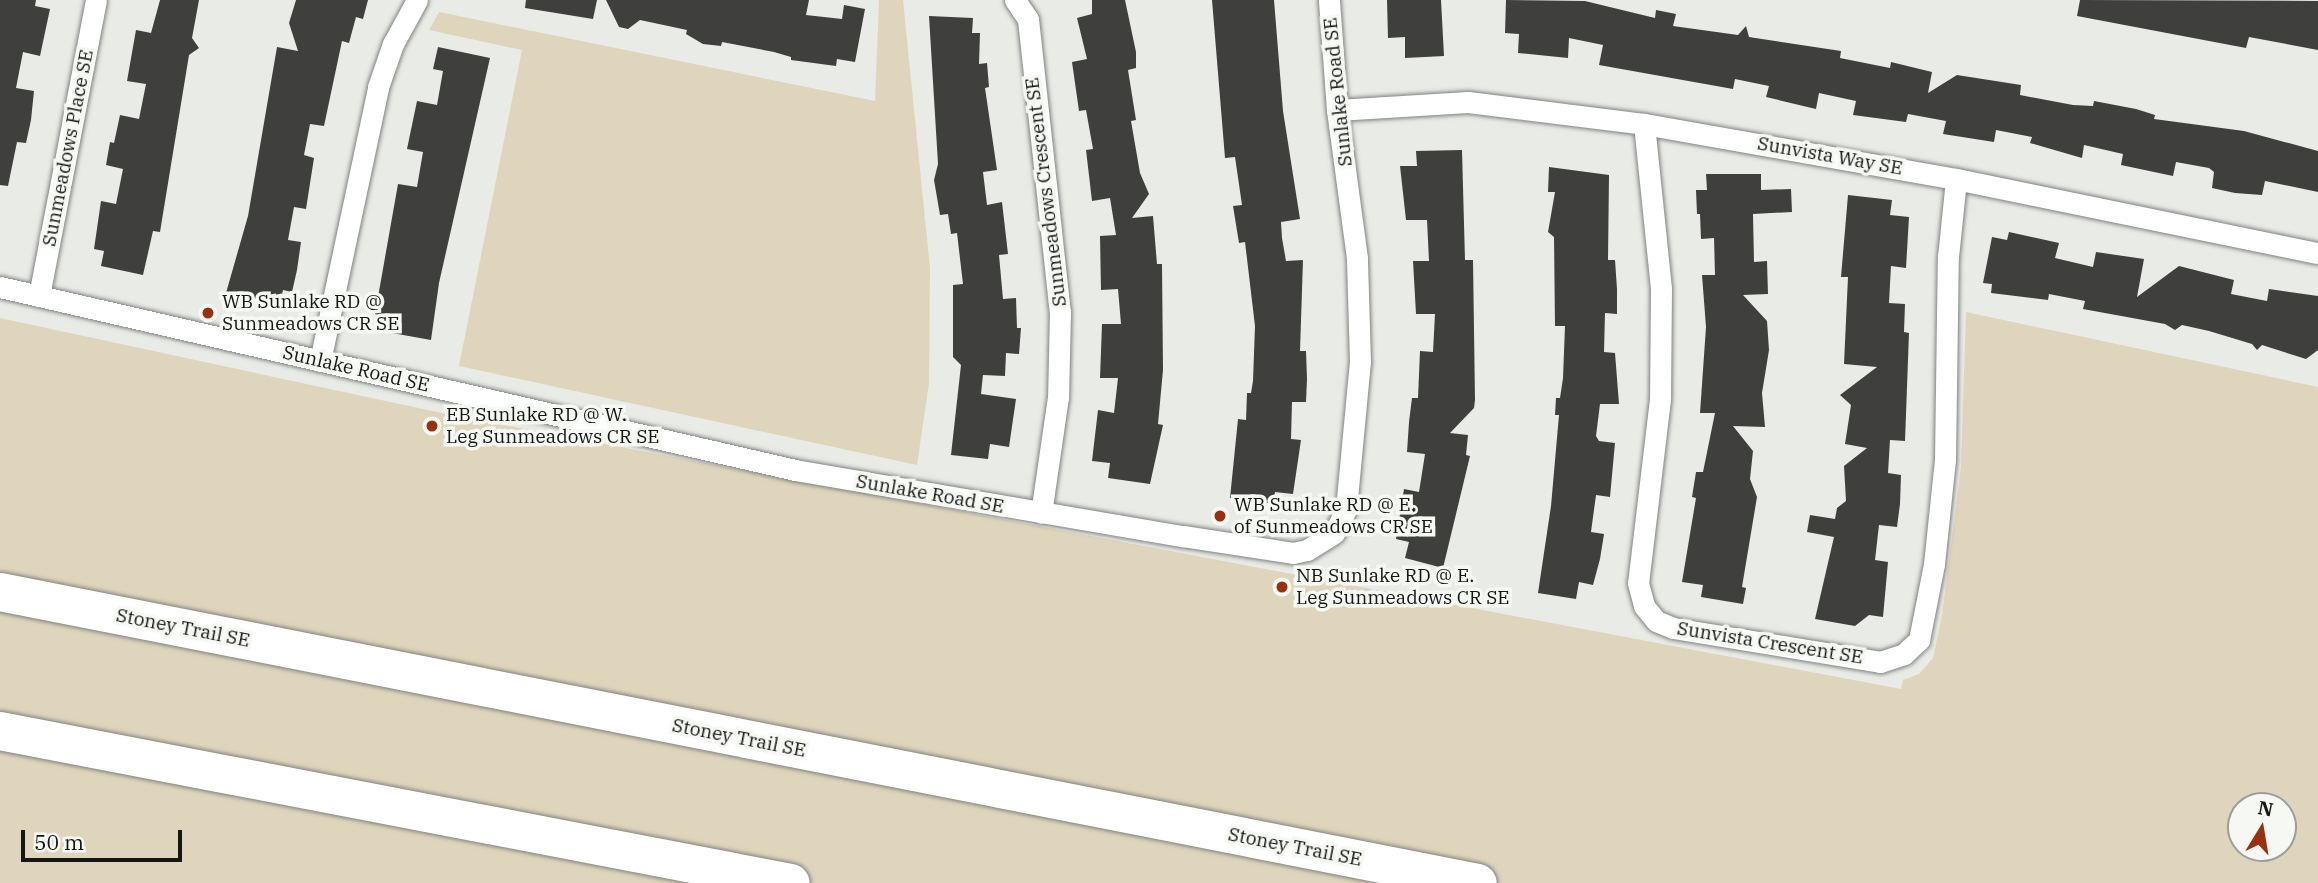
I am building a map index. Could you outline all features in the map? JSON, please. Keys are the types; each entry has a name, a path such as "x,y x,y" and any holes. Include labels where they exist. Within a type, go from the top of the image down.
{"highway":[{"name":"Stoney Trail SE","path":"6,593 1478,883"},
{"path":"0,731 290,789 790,883"},
{"path":"0,757 148,777 290,789"}],"street":[{"name":"Sunmeadows Place SE","path":"39,296 96,0"},
{"path":"320,361 378,87 393,44 417,0"},
{"name":"Sunmeadows Crescent SE","path":"1015,0 1028,19 1059,301 1058,397 1041,513"},
{"name":"Sunlake Road SE","path":"0,287 795,470 1293,553 1322,544 1334,533 1346,509 1360,362 1357,258 1337,110 1329,0"},
{"name":"Sunvista Way SE","path":"1337,110 1468,102 1644,124 1956,179 2318,253"},
{"name":"Sunvista Crescent SE","path":"1644,124 1656,208 1661,330 1652,488 1638,583 1644,606 1656,621 1673,628 1880,662 1904,654 1919,640 1934,564 1945,460 1949,245 1956,179"}],"shaded area":[{"path":"879,0 903,0 930,268 929,383 917,465 459,366 522,50 429,30 439,12 875,101"},
{"path":"1966,312 2318,387 2318,883 0,883 0,318 451,415 1901,689 1903,680 1919,674 1933,658 1942,615 1961,467"}],"building":[{"path":"0,0 36,0 35,6 50,9 40,56 23,52 16,88 34,91 31,120 26,143 17,142 8,186 0,185"},
{"path":"160,0 199,0 192,38 199,48 189,55 160,232 153,231 143,275 101,266 104,251 94,249 101,201 116,204 123,169 106,165 110,142 114,143 120,115 139,119 146,84 127,81 136,30 151,33"},
{"path":"296,0 368,0 363,19 356,17 349,43 342,41 324,126 310,124 304,155 314,158 306,209 294,207 288,240 301,242 297,270 292,292 283,290 280,303 226,293 248,216 277,47 298,51 289,23"},
{"path":"526,0 597,0 593,19 525,8"},
{"path":"606,0 809,0 806,15 842,19 844,5 865,9 855,62 837,59 836,66 791,60 791,57 774,52 722,42 721,46 703,44 686,34 687,30 640,20 628,29 619,27"},
{"path":"1092,0 1125,0 1136,52 1136,68 1128,70 1136,120 1131,121 1140,173 1149,194 1132,218 1153,216 1157,264 1162,264 1163,370 1158,424 1163,425 1150,484 1108,478 1110,463 1092,461 1098,410 1114,413 1118,378 1100,378 1102,324 1121,324 1118,289 1101,290 1100,236 1116,235 1110,198 1092,201 1086,150 1093,149 1086,110 1079,111 1072,62 1087,59 1077,18 1092,14"},
{"path":"1212,0 1274,0 1283,111 1300,219 1281,222 1282,238 1286,261 1303,260 1300,351 1306,351 1307,379 1306,402 1292,402 1291,439 1301,440 1293,494 1275,492 1273,504 1230,498 1238,419 1246,420 1247,393 1251,393 1253,381 1255,326 1245,242 1239,243 1233,206 1242,205 1235,157 1225,158"},
{"path":"1387,0 1441,0 1444,56 1405,58 1405,37 1388,38"},
{"path":"1506,0 1585,1 1655,18 1656,10 1676,14 1673,26 1738,35 1746,26 1749,37 1841,51 1840,58 1890,68 1891,62 1932,72 1928,93 1957,75 2021,85 2020,95 2073,105 2093,106 2094,101 2136,109 2155,115 2154,119 2244,131 2318,151 2318,192 2265,181 2262,195 2235,193 2212,188 2214,172 2209,168 2176,162 2173,176 2121,165 2123,154 2084,145 2082,158 2030,143 2032,137 1996,130 1994,142 1943,134 1946,121 1908,114 1906,122 1853,115 1856,101 1819,93 1816,109 1766,97 1769,86 1735,79 1733,89 1599,65 1603,45 1569,38 1568,58 1518,53 1519,34 1505,33"},
{"path":"2080,0 2318,1 2318,50 2249,37 2246,48 2077,16"},
{"path":"929,16 973,18 972,33 980,33 979,64 987,63 989,87 985,88 997,170 983,172 987,205 1002,202 1008,254 999,255 1003,299 1016,298 1017,328 1021,328 1019,354 1006,353 1005,376 983,375 981,394 1016,399 1009,447 990,444 988,459 951,455 961,365 953,357 953,285 963,284 957,233 951,234 948,214 940,215 934,180 938,164"},
{"path":"438,47 490,58 439,283 431,340 392,333 395,320 375,314 398,184 417,187 423,152 407,149 417,101 437,105 443,71 433,69"},
{"path":"1462,150 1465,260 1473,260 1475,400 1474,408 1450,433 1468,435 1466,455 1470,456 1443,568 1405,558 1409,542 1396,539 1404,489 1419,492 1425,454 1407,452 1409,422 1412,398 1418,398 1420,351 1433,352 1435,314 1416,314 1413,261 1429,261 1427,220 1406,220 1400,166 1417,166 1416,151"},
{"path":"1549,167 1609,175 1608,260 1615,260 1617,289 1617,314 1605,313 1604,352 1615,353 1619,404 1600,404 1596,436 1599,441 1615,443 1610,497 1596,495 1591,532 1604,534 1600,559 1593,585 1579,582 1576,599 1538,593 1551,506 1559,415 1555,415 1556,398 1560,398 1563,378 1565,326 1555,326 1554,237 1548,232 1555,192 1548,192"},
{"path":"1706,174 1761,174 1761,190 1791,189 1792,212 1753,214 1754,262 1767,261 1768,294 1743,295 1767,321 1769,350 1762,393 1765,427 1733,426 1753,451 1750,479 1757,497 1742,587 1746,588 1743,604 1701,597 1703,585 1682,582 1696,498 1692,497 1696,472 1703,472 1715,413 1700,413 1706,327 1702,275 1715,275 1714,238 1701,239 1700,214 1697,214 1696,190 1707,190"},
{"path":"1848,195 1892,200 1890,215 1909,217 1906,268 1891,266 1889,303 1905,304 1904,332 1909,333 1905,441 1890,440 1888,473 1901,475 1897,527 1879,525 1875,560 1888,562 1883,617 1869,615 1855,626 1815,619 1834,537 1807,532 1810,515 1835,519 1837,508 1846,501 1844,466 1867,448 1845,444 1851,405 1840,395 1877,367 1844,364 1848,277 1841,277"},
{"path":"2009,232 2059,243 2055,258 2093,267 2096,252 2144,259 2137,297 2179,266 2234,280 2231,294 2267,301 2269,289 2318,296 2318,350 2306,359 2262,345 2257,350 2252,344 2209,331 2182,325 2175,330 2165,324 2083,309 2085,301 2049,294 2048,300 1991,293 1992,284 1983,283 1992,237 2007,240"}],"place":[{"name":"WB Sunlake RD @ Sunmeadows CR SE","path":"208,313"},
{"name":"EB Sunlake RD @ W. Leg Sunmeadows CR SE","path":"432,426"},
{"name":"WB Sunlake RD @ E. of Sunmeadows CR SE","path":"1220,516"},
{"name":"NB Sunlake RD @ E. Leg Sunmeadows CR SE","path":"1282,587"}]}
